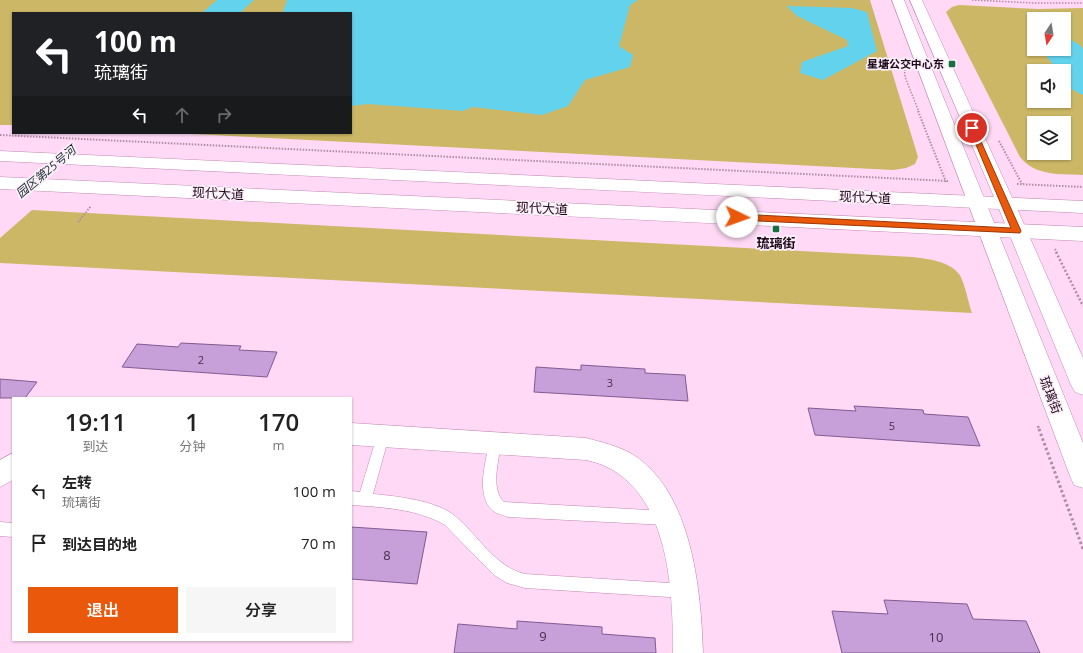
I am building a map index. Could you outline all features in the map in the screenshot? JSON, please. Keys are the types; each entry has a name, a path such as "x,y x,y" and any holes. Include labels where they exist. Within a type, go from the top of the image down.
{"main road":[{"name":"琉璃街","path":"898,0 1083,476"},
{"path":"916,0 1006,204 1083,385"},
{"name":"现代大道","path":"0,156 1083,207"},
{"name":"现代大道","path":"7,183 1083,234"}],"street":[{"path":"352,434 586,449 607,454 626,465 641,476 656,496 667,518 678,552 686,591 688,653"}],"lane":[{"path":"365,499 383,436"},
{"path":"494,443 490,485 492,498 497,506 508,510 667,518"},
{"path":"352,498 394,502 438,513 450,520 499,570 512,578 525,581 686,591"},
{"path":"0,529 12,530"}],"path":[{"path":"972,0 1034,3 1083,3"},
{"path":"0,134 968,182"},
{"path":"999,140 1033,205"},
{"path":"996,183 1083,187"},
{"path":"78,222 91,206"},
{"path":"1047,232 1083,306"}],"shaded area":[{"path":"0,0 870,0 918,157 915,164 906,168 893,170 191,134 352,134 352,12 12,12 12,125 0,125"},
{"path":"959,5 1038,9 1083,8 1083,175 1057,174 1040,171 1033,168 1020,157 946,12 952,7"},
{"path":"32,210 913,257 938,261 955,270 963,282 972,313 0,263 0,238"}],"water":[{"path":"217,0 254,0 241,12 203,12"},
{"path":"286,0 638,0 630,5 619,46 633,55 630,67 585,80 568,106 542,115 473,107 463,111 368,104 352,106 352,12 284,12 283,11 287,1"},
{"path":"787,6 852,8 867,12 877,51 823,80 800,73 802,62 848,46 847,40 797,16"},
{"path":"1071,40 1080,45 1083,49 1083,95 1071,88 1071,64 1053,64 1046,56 1071,56"}],"pier":[{"path":"70,134 112,134 32,210 0,208 0,196"}],"building":[{"path":"181,343 241,346 239,350 277,352 267,377 122,367 137,344 178,347"},
{"path":"581,365 645,369 645,373 685,375 688,401 534,392 536,367 581,370"},
{"path":"0,379 37,382 26,397 0,398"},
{"path":"854,406 923,410 924,414 968,417 980,446 815,435 808,408 856,411"},
{"path":"352,527 427,532 417,584 352,579"},
{"path":"884,600 967,604 973,619 1026,621 1040,653 842,653 832,611 888,614"},
{"path":"517,621 602,627 602,634 655,638 656,653 454,653 458,624 517,629"}],"place":[{"name":"星塘公交中心东","path":"952,64"},
{"name":"琉璃街","path":"776,229"}],"route":[{"path":"737,217 1017,231 972,128"}],"water label":[{"name":"园区第25号河","path":"46,172"}]}
